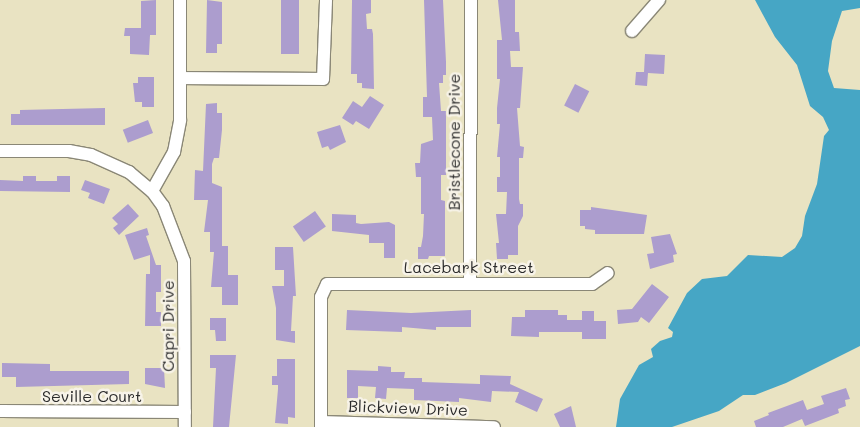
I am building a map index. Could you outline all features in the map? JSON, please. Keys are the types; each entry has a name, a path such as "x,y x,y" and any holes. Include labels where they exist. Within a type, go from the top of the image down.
{"street":[{"path":"152,191 174,152 180,120 180,0"},
{"path":"180,78 323,80 326,0"},
{"name":"Bristlecone Drive","path":"470,284 471,0"},
{"path":"632,31 659,0"},
{"name":"Capri Drive","path":"0,151 69,151 91,155 129,172 152,191 173,226 184,261 185,427"},
{"name":"Lacebark Street","path":"321,424 321,297 327,284 592,284 608,273"},
{"name":"Seville Court","path":"0,412 185,412"},
{"name":"Blickview Drive","path":"321,424 494,427"}],"water":[{"path":"755,0 860,0 860,8 842,11 832,41 828,71 834,88 860,90 860,346 786,383 755,395 743,395 719,411 672,427 616,427 620,399 639,365 653,357 651,349 660,341 672,337 673,332 668,328 687,293 702,279 727,276 748,255 782,257 795,248 802,236 805,216 817,184 824,136 829,130 823,117 810,106 797,65 775,37"}],"building":[{"path":"156,0 156,35 150,35 149,55 130,54 130,36 124,36 125,28 141,28 141,1"},
{"path":"207,0 222,2 222,44 217,44 217,53 206,53"},
{"path":"281,0 299,0 299,54 281,54"},
{"path":"352,0 371,0 371,13 366,14 367,29 372,29 373,34 374,89 362,88 362,83 357,83 357,74 351,74"},
{"path":"424,0 443,0 446,75 443,75 443,83 439,83 441,111 446,111 446,175 441,175 441,200 445,201 445,256 429,256 428,259 418,259 418,247 421,247 423,236 424,214 421,214 421,177 416,177 415,163 420,163 421,144 433,140 432,117 423,117 423,97 427,97"},
{"path":"498,0 515,0 515,32 519,32 520,51 510,51 511,67 523,67 520,108 517,108 520,146 524,147 523,158 519,158 519,199 520,204 523,204 523,216 518,226 518,255 508,255 508,259 497,259 496,243 499,243 496,214 506,214 507,192 497,192 497,177 500,177 500,157 497,157 500,124 497,124 497,108 500,79 497,79 497,40 502,40"},
{"path":"645,54 665,55 664,74 648,73 647,86 635,85 636,72 644,72"},
{"path":"138,77 154,77 154,107 142,107 142,102 135,102 133,83 138,83"},
{"path":"575,84 589,91 578,113 564,105"},
{"path":"370,96 384,105 369,129 356,121 353,125 342,118 353,101 362,107"},
{"path":"217,103 217,113 222,113 222,130 219,158 214,158 212,164 212,183 222,187 222,246 228,246 228,275 238,275 238,305 222,305 222,287 211,287 214,252 210,252 210,232 204,232 208,200 194,200 195,170 203,171 206,104"},
{"path":"105,108 105,125 11,125 11,114 20,114 20,110"},
{"path":"148,120 153,133 128,143 123,130"},
{"path":"340,125 346,142 330,150 328,146 322,148 317,132"},
{"path":"23,176 36,176 36,181 57,181 57,176 70,176 70,192 0,191 0,180 23,181"},
{"path":"85,180 110,189 104,204 88,198 90,193 81,190"},
{"path":"128,204 139,216 119,235 113,228 118,224 112,218"},
{"path":"591,207 647,215 644,234 595,234 595,230 585,229 585,226 580,226 580,210 591,210"},
{"path":"315,211 326,227 304,242 293,226"},
{"path":"332,214 356,215 356,223 361,224 389,222 395,225 395,258 384,258 384,243 369,243 369,235 332,231"},
{"path":"147,228 149,235 146,236 156,265 161,265 161,292 156,292 156,312 161,312 161,326 145,326 146,274 150,274 150,255 134,260 125,235"},
{"path":"670,234 677,254 673,255 674,262 650,269 647,254 654,253 651,237"},
{"path":"275,247 293,247 296,296 293,296 291,331 295,331 295,343 276,340 276,308 272,286 284,286 284,270 275,270"},
{"path":"652,284 669,297 649,323 641,317 638,322 618,324 617,310 632,309"},
{"path":"347,310 411,313 471,310 471,327 436,327 436,330 402,327 402,332 346,330"},
{"path":"525,310 558,310 558,315 567,315 567,320 582,320 582,311 594,311 594,321 606,321 606,339 582,339 582,332 539,332 539,337 511,336 512,317 525,317"},
{"path":"210,318 226,318 226,341 216,341 215,330 210,330"},
{"path":"210,355 236,355 229,427 213,427 216,368 210,368"},
{"path":"277,359 295,359 295,418 288,417 288,424 275,423 278,385 272,385 272,376 277,376"},
{"path":"2,363 50,364 50,371 129,371 129,384 16,387 16,377 2,377"},
{"path":"378,366 391,367 391,372 405,372 404,378 422,378 422,382 480,384 480,375 511,376 510,384 543,399 537,412 515,402 519,392 492,391 491,402 459,398 459,402 414,400 414,389 387,388 386,399 375,398 376,387 358,386 358,398 347,398 347,370 378,371"},
{"path":"145,368 164,368 165,388 145,384"},
{"path":"846,388 850,399 845,400 846,406 838,409 839,413 805,426 802,419 783,427 756,427 754,421 769,415 768,413 803,400 807,410 824,404 821,396"},
{"path":"571,406 576,427 560,427 554,414"}]}
